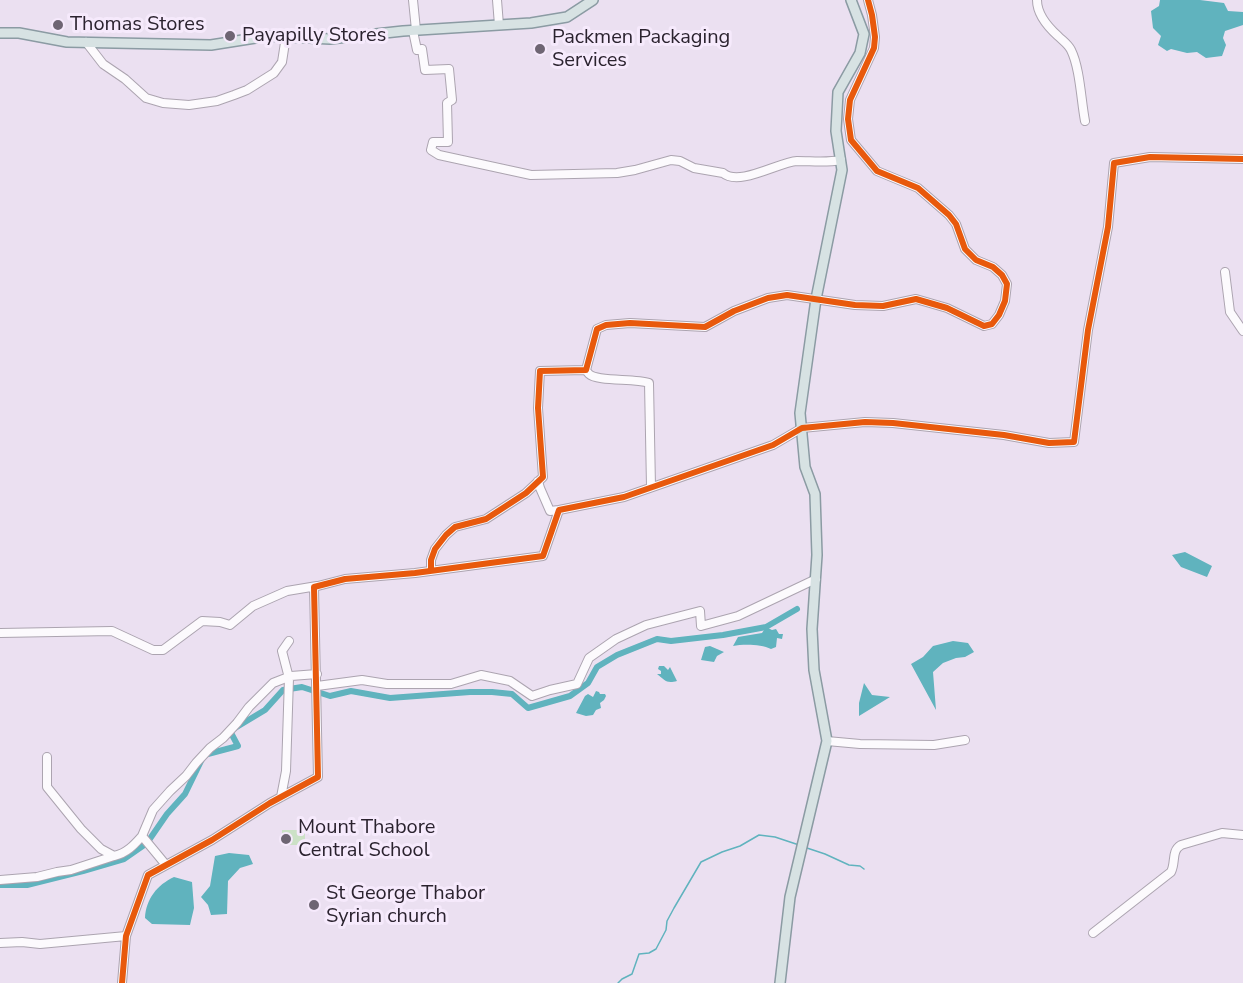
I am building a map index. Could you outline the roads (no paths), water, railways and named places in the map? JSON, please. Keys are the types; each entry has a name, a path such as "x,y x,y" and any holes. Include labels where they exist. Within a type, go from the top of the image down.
{"main road":[{"path":"0,33 19,33 67,42 211,45 268,36 330,39 531,23 567,17 592,0"},
{"path":"780,983 790,897 827,741 814,670 812,629 817,555 815,494 806,467 800,413 816,299 842,170 836,131 838,92 860,53 864,34 851,0"}],"street":[{"path":"413,0 417,50 422,49 425,70 449,69 452,100 447,103 448,142 433,142 431,150 439,155 531,176 617,173 671,160 733,177 752,176 795,161 841,160"},
{"path":"497,0 499,25"},
{"path":"586,370 597,329 606,325 630,323 705,327 734,311 768,298 788,295 855,305 883,306 916,299 947,308 984,326 992,324 999,315 1005,301 1007,284 1002,275 993,267 976,260 965,249 956,224 949,215 918,188 877,171 851,140 848,119 850,100 874,48 875,38 868,0"},
{"path":"1037,0 1040,13 1050,28 1070,47 1075,59 1084,121"},
{"path":"86,42 103,64 125,79 146,98 163,103 189,105 217,101 234,95 247,90 274,73 282,62 286,36"},
{"path":"538,482 550,511 559,510 624,496 651,487 773,445 802,428 865,422 1004,435 1049,442 1074,442 1088,330 1108,227 1113,163 1150,157 1243,159"},
{"path":"1225,272 1230,312 1243,331"},
{"path":"432,571 431,560 435,549 455,527 486,519 526,493 543,477 538,408 540,371 586,370 592,376 649,383 651,487"},
{"path":"0,633 112,631 153,650 163,650 202,621 230,625 253,606 287,591 345,579 432,571 543,556 559,510"},
{"path":"317,686 362,680 387,684 451,684 481,675 510,681 532,696 577,684 589,658 616,639 646,625 700,611 701,626 710,624 738,616 816,579"},
{"path":"122,983 126,936 148,875 318,777 314,587 317,586"},
{"path":"281,797 286,771 289,677 282,651 289,641"},
{"path":"0,880 37,877 71,870 129,850 142,836 153,810 273,683 289,677 317,674"},
{"path":"827,741 934,745 965,740"},
{"path":"46,757 47,787 81,829 101,849 114,856"},
{"path":"1093,933 1171,872 1176,848 1222,833 1243,835"},
{"path":"142,836 166,865"},
{"path":"0,943 40,944 126,936"}],"water":[{"path":"1160,0 1200,0 1224,3 1228,11 1243,12 1243,25 1225,31 1223,38 1226,45 1222,56 1206,58 1197,52 1187,53 1171,49 1167,51 1158,45 1161,36 1153,28 1151,11 1159,6"},
{"path":"1185,552 1212,566 1207,577 1181,567 1172,555"},
{"path":"766,627 776,629 779,634 783,634 782,639 777,638 776,647 771,649 752,645 733,646 738,637 762,633"},
{"path":"953,641 968,643 974,652 943,663 933,672 936,710 911,664 923,657 933,646"},
{"path":"710,646 724,652 717,656 714,662 701,660 705,647"},
{"path":"659,666 664,666 668,670 670,667 677,681 664,680 657,674 661,674"},
{"path":"864,683 872,695 890,697 859,716 859,703"},
{"path":"596,691 606,696 600,703 601,708 593,715 586,716 576,713 585,696 588,694 593,697"},
{"path":"229,853 249,855 253,864 240,868 228,881 227,914 211,915 208,905 201,897 210,886 215,856"},
{"path":"174,877 192,882 194,908 190,925 152,924 145,918 150,899 162,884"}],"waterway":[{"path":"0,885 27,885 124,859 147,843 167,814 185,794 204,755 238,746 230,731 265,710 283,690 302,687 330,696 351,691 390,698 492,692 512,694 528,708 570,696 588,683 597,667 617,655 657,639 671,641 766,627 797,609"},
{"path":"618,983 632,974 639,954 649,953 656,949 666,930 667,921 701,862 740,846 759,835 775,837 799,845"},
{"path":"807,848 864,869"}],"place":[{"name":"Thomas Stores","path":"58,25"},
{"name":"Payapilly Stores","path":"230,36"},
{"name":"Packmen Packaging Services","path":"540,49"},
{"name":"Mount Thabore Central School","path":"286,839"},
{"name":"St George Thabor Syrian church","path":"314,905"}]}
